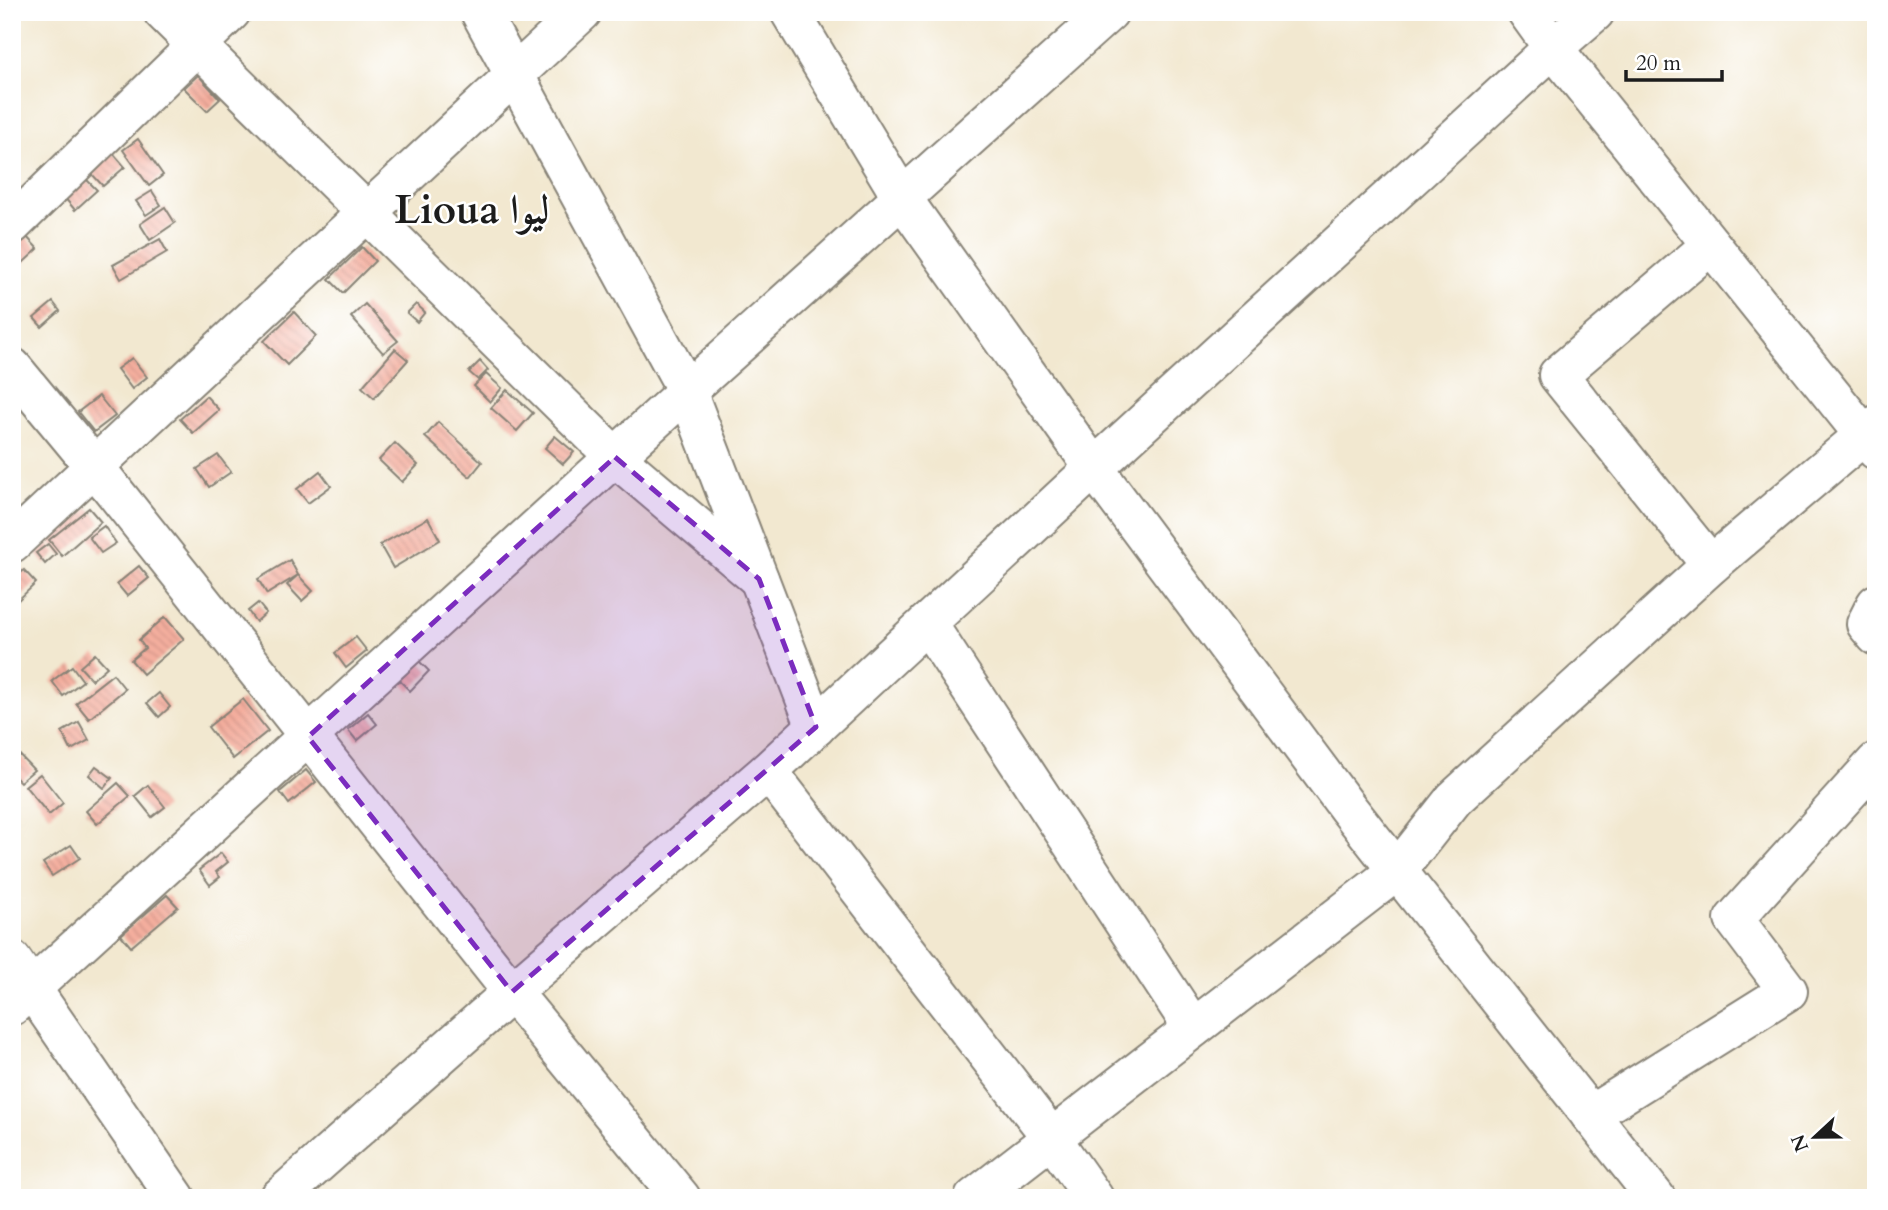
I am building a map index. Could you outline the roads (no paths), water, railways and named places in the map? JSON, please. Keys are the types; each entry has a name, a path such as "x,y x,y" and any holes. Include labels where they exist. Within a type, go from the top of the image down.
{"street":[{"path":"163,12 615,457 759,579"},
{"path":"12,225 231,12"},
{"path":"480,12 687,391 816,727"},
{"path":"12,543 582,12"},
{"path":"790,12 902,198 1094,468 1347,807 1656,1198"},
{"path":"176,1198 19,984 308,737 687,391 1109,12"},
{"path":"974,1198 1397,870 1454,799 1712,565 1872,437 1711,245 1527,12"},
{"path":"279,1198 768,771 1094,468 1553,47 1595,12"},
{"path":"1711,245 1558,375 1712,565"},
{"path":"12,367 94,466 512,992 681,1198"},
{"path":"1876,604 1866,624 1876,636"},
{"path":"927,623 1192,1028"},
{"path":"1590,1115 1788,991 1734,919 1876,762"},
{"path":"768,771 1051,1137 1094,1198"}],"district":[{"name":"Lioua ليوا","path":"472,210"}]}
